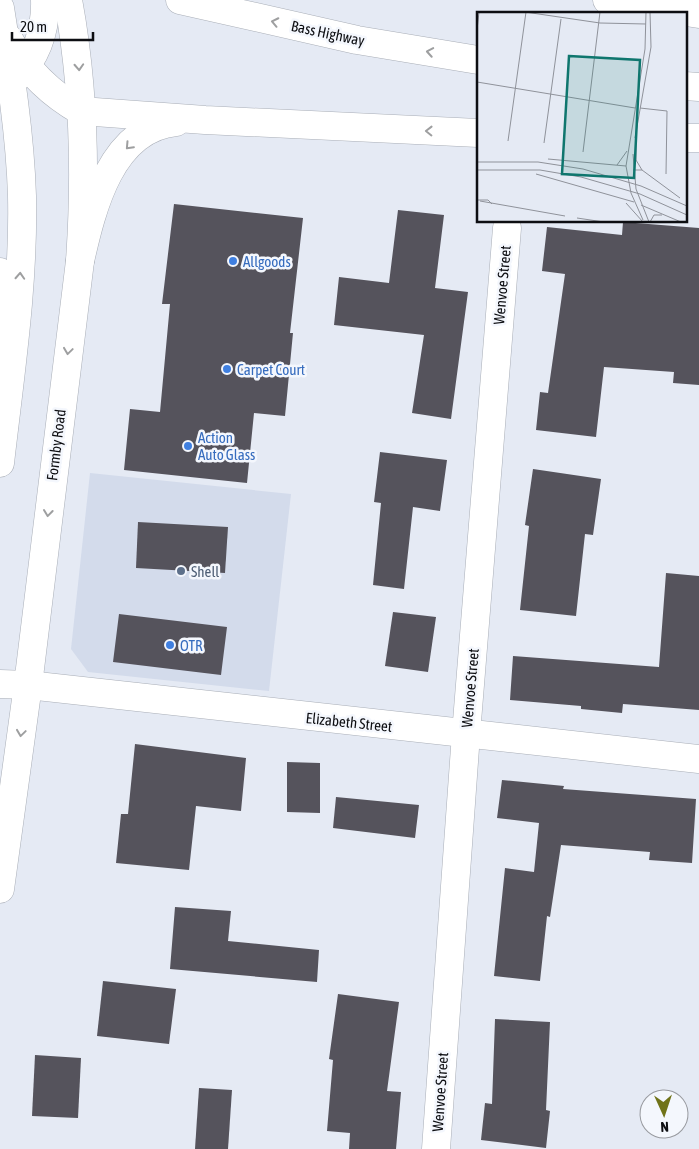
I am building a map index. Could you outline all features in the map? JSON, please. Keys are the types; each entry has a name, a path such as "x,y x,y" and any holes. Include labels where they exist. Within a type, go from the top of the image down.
{"main road":[{"path":"13,79 42,34 45,0"},
{"name":"Formby Road","path":"0,889 28,685 80,261 83,216 82,111 79,59 68,0"},
{"name":"Bass Highway","path":"180,0 357,40 477,60"},
{"path":"606,0 686,12"},
{"path":"686,12 699,14"},
{"path":"0,464 18,308 22,233 19,141 13,79 2,19"},
{"path":"13,79 45,88 82,111 205,120 477,133"},
{"path":"686,86 699,87"},
{"path":"80,261 89,222 103,183 130,146 139,136 156,126 205,120"},
{"path":"686,138 699,138"},
{"name":"Wenvoe Street","path":"436,1149 466,734 507,228"},
{"path":"0,272 4,426"},
{"name":"Elizabeth Street","path":"0,684 28,685 699,759"}],"shaded area":[{"name":"Shell","path":"90,473 291,494 269,691 88,672 71,649"}],"building":[{"path":"174,204 303,218 290,333 293,333 285,416 254,413 247,483 124,470 130,409 160,412 170,304 162,304"},
{"path":"398,210 444,215 435,288 468,292 451,419 412,413 424,335 334,325 339,277 389,283"},
{"path":"623,222 699,228 699,385 673,383 674,372 604,367 596,437 536,430 540,392 548,393 565,274 542,271 547,227 622,235"},
{"path":"380,452 447,460 440,511 413,507 404,589 373,585 381,503 374,502"},
{"path":"533,469 601,479 593,535 585,534 576,616 520,610 529,526 525,525"},
{"path":"138,522 228,527 225,573 136,568"},
{"path":"666,573 699,576 699,710 623,704 622,713 581,709 581,706 510,700 513,656 659,667"},
{"path":"393,612 436,617 428,672 385,666"},
{"name":"OTR","path":"119,614 227,627 221,675 113,662"},
{"path":"135,744 246,758 241,811 196,806 189,870 116,863 121,814 128,814"},
{"path":"287,762 320,763 320,813 287,812"},
{"path":"502,780 564,786 563,789 696,799 692,863 649,860 650,852 561,845 550,917 547,916 540,981 494,976 505,868 534,872 539,823 497,818"},
{"path":"336,797 419,805 415,838 333,828"},
{"path":"175,907 231,911 228,941 319,950 317,982 170,969"},
{"path":"103,981 176,989 169,1044 97,1036"},
{"path":"338,994 399,1002 387,1091 401,1092 396,1149 349,1149 350,1133 327,1131 333,1060 329,1059"},
{"path":"495,1019 550,1022 546,1110 550,1111 546,1148 481,1140 485,1103 492,1104"},
{"path":"35,1055 81,1058 78,1118 32,1116"},
{"path":"199,1088 232,1090 228,1149 195,1149"}],"place":[{"name":"Allgoods","path":"233,261"},
{"name":"Carpet Court","path":"227,369"},
{"name":"Action Auto Glass","path":"188,446"},
{"name":"Shell","path":"181,571"},
{"name":"OTR","path":"170,645"}]}
